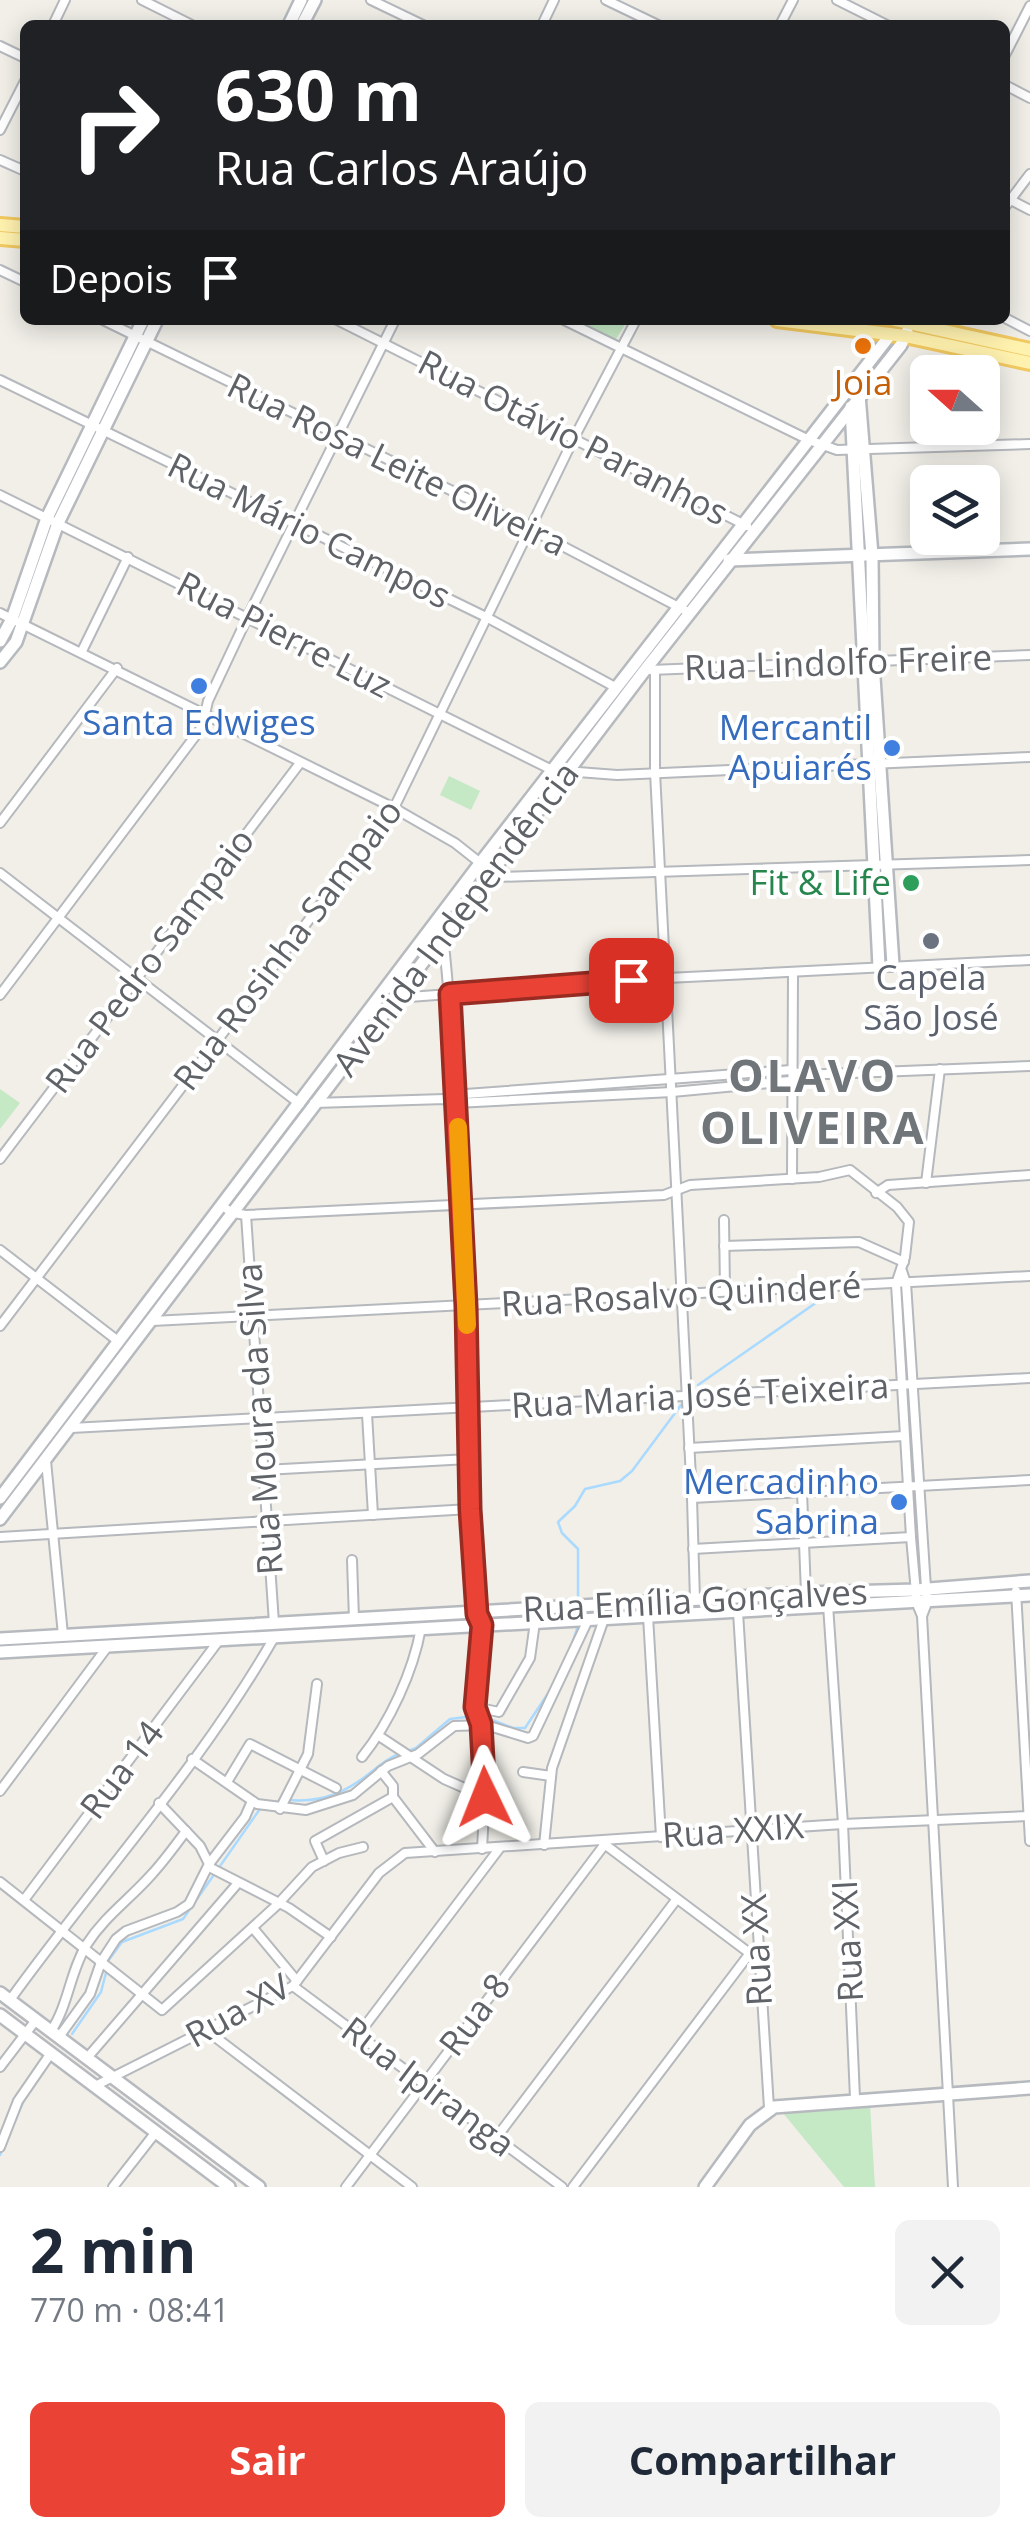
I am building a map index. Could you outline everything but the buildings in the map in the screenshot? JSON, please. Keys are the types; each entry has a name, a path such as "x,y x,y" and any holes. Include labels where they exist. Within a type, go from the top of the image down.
{"main road":[{"path":"141,339 142,325"},
{"path":"0,641 52,521 141,339 153,325"},
{"path":"867,325 903,327 1030,350"},
{"path":"903,327 1030,363"},
{"path":"879,966 880,866 866,555 853,398 858,377 903,327"},
{"name":"Avenida Independência","path":"0,1498 118,1341 234,1211 300,1104 384,990 490,873 650,670 715,560 749,528 853,398 903,327"},
{"name":"Avenida Independência","path":"815,443 853,398"},
{"name":"Avenida Independência","path":"0,1519 396,998 481,862 615,687 732,560 749,528"},
{"path":"715,560 1030,549"},
{"path":"0,662 16,642 12,619"},
{"path":"880,866 893,965"},
{"name":"Rua Emília Gonçalves","path":"331,1627 354,1619 535,1622 648,1616 695,1607 738,1612 792,1601 806,1593 922,1600 1030,1580"},
{"name":"Rua Emília Gonçalves","path":"0,1652 110,1639 331,1627 421,1628 480,1619 792,1601 828,1605 1023,1596"},
{"name":"Rua Emília Gonçalves","path":"0,1639 63,1635 220,1639 275,1630"},
{"path":"5,1997 259,2187"},
{"path":"0,2015 229,2187"},
{"path":"705,2187 750,2125 769,2108 855,2098 1030,2088"},
{"path":"118,2103 128,2090"}],"street":[{"path":"142,0 182,20"},
{"path":"372,0 412,20"},
{"path":"606,0 648,20"},
{"path":"837,0 877,20"},
{"path":"1010,45 1030,6"},
{"path":"0,130 20,90"},
{"path":"1010,198 1030,174"},
{"name":"Rua Rosa Leite Oliveira","path":"113,325 530,529 684,610"},
{"name":"Rua Otávio Paranhos","path":"348,325 749,528"},
{"path":"0,994 202,727 208,701 248,616 393,325"},
{"path":"574,325 815,443 858,451 1030,444"},
{"name":"Rua Rosinha Sampaio","path":"0,1326 394,808 574,438 634,325"},
{"name":"Rua Mário Campos","path":"0,380 486,617 615,687"},
{"name":"Rua Pierre Luz","path":"0,494 552,770 617,776 1030,757"},
{"path":"82,651 128,558"},
{"path":"12,619 394,808 455,842 490,873 502,878 1030,860"},
{"name":"Rua Lindolfo Freire","path":"650,670 1030,655"},
{"path":"0,824 117,668"},
{"path":"650,670 678,1190 695,1607"},
{"name":"Rua Pedro Sampaio","path":"0,1159 300,763"},
{"path":"0,872 300,1104 1030,1066"},
{"path":"438,931 450,994 466,1306 470,1509 480,1619 475,1707 481,1724 485,1797 482,1850"},
{"path":"384,990 396,998 667,978 1030,960"},
{"path":"792,974 792,1178"},
{"path":"926,1183 940,1069"},
{"path":"560,1092 672,1092 793,1076"},
{"path":"234,1211 664,1195 690,1185 827,1176 850,1170 908,1218 901,1283 902,1385 911,1537 922,1600"},
{"path":"876,1194 888,1185 1030,1176"},
{"name":"Rua Moura da Silva","path":"234,1211 252,1316 275,1630"},
{"path":"724,1220 724,1290"},
{"path":"724,1246 854,1242 903,1267"},
{"path":"0,1250 118,1341"},
{"name":"Rua Rosalvo Quinderé","path":"152,1321 1030,1276"},
{"path":"901,1283 919,1486 932,1821 953,2187"},
{"name":"Rua Maria José Teixeira","path":"70,1428 1030,1378"},
{"path":"367,1414 373,1516"},
{"path":"690,1448 904,1436"},
{"path":"264,1470 469,1459"},
{"path":"46,1460 63,1635"},
{"path":"692,1498 1030,1480"},
{"path":"802,1492 806,1593"},
{"path":"0,1537 470,1509"},
{"path":"693,1549 911,1537"},
{"path":"352,1560 354,1619"},
{"path":"1016,1582 1023,1596 1030,1841"},
{"name":"Rua XXI","path":"828,1605 843,1824 855,2098"},
{"name":"Rua XX","path":"738,1612 769,2108"},
{"path":"648,1616 660,1837"},
{"path":"544,1845 551,1776 604,1618"},
{"path":"192,1760 258,1804 306,1810 353,1795 381,1771 410,1757 454,1726 481,1724 522,1738 533,1736 588,1620"},
{"path":"475,1707 499,1712 530,1658 535,1622"},
{"path":"362,1757 379,1736 415,1660 421,1628"},
{"path":"5,1997 240,1697 275,1630"},
{"path":"0,1791 110,1639"},
{"name":"Rua 14","path":"24,1900 220,1639"},
{"path":"280,1809 301,1769 313,1732 317,1684"},
{"path":"379,1736 444,1779 485,1797"},
{"path":"227,1782 250,1744 336,1788"},
{"path":"381,1771 393,1786 393,1796 435,1852"},
{"path":"523,1772 551,1776"},
{"path":"324,1861 315,1841 393,1796"},
{"path":"159,1804 200,1846 213,1869 300,1915 331,1937"},
{"path":"55,2034 90,1994 102,1963 126,1931 188,1904 245,1816 258,1804"},
{"name":"Rua XXIX","path":"393,1859 405,1853 594,1839 1029,1816"},
{"path":"55,2034 72,1970 84,1949 108,1915 152,1874 186,1831"},
{"path":"594,1839 758,1960"},
{"name":"Rua 8","path":"346,2187 605,1844"},
{"path":"0,1882 156,2008 166,2009 278,1905 312,1867 362,1847"},
{"path":"358,2035 500,1848"},
{"name":"Rua XV","path":"95,2086 295,1984 393,1859"},
{"path":"87,2058 238,1883"},
{"path":"496,2138 676,1900"},
{"name":"Rua Ipiranga","path":"253,1928 295,1984 562,2187"},
{"path":"573,2187 750,1953"},
{"path":"0,2068 36,2020"},
{"path":"206,2030 412,2187"},
{"path":"0,2147 18,2101 51,2053"},
{"path":"113,2187 156,2132"}],"green space":[{"path":"588,325 625,325 616,339"},
{"path":"449,776 480,791 471,810 440,795"},
{"path":"0,1089 20,1103 0,1129"},
{"path":"870,2105 875,2187 844,2187 783,2113"}],"waterway":[{"path":"698,1385 830,1293"},
{"path":"578,1599 578,1549 562,1533 558,1522 575,1506 585,1489 620,1481 632,1471 681,1405"},
{"path":"571,1647 577,1629"},
{"path":"482,1716 513,1728 525,1728 553,1686"},
{"path":"408,1751 450,1719 474,1716"},
{"path":"288,1800 334,1795 401,1753"},
{"path":"108,1961 122,1942 183,1919 262,1806"},
{"path":"72,2034 101,1992 107,1969"},
{"path":"0,2155 24,2100 46,2067"}],"slow traffic":[{"path":"458,1127 467,1325"}],"place":[{"name":"Joia","path":"863,346"},
{"name":"Santa Edwiges","path":"199,686"},
{"name":"Mercantil Apuiarés","path":"892,748"},
{"name":"Fit & Life","path":"911,883"},
{"name":"Capela São José","path":"931,941"},
{"name":"Mercadinho Sabrina","path":"899,1502"}],"district":[{"name":"OLAVO OLIVEIRA","path":"813,1102"}],"route":[{"path":"485,1797 481,1724 475,1707 482,1625 477,1614 470,1509 466,1306 450,994 631,980"}]}
